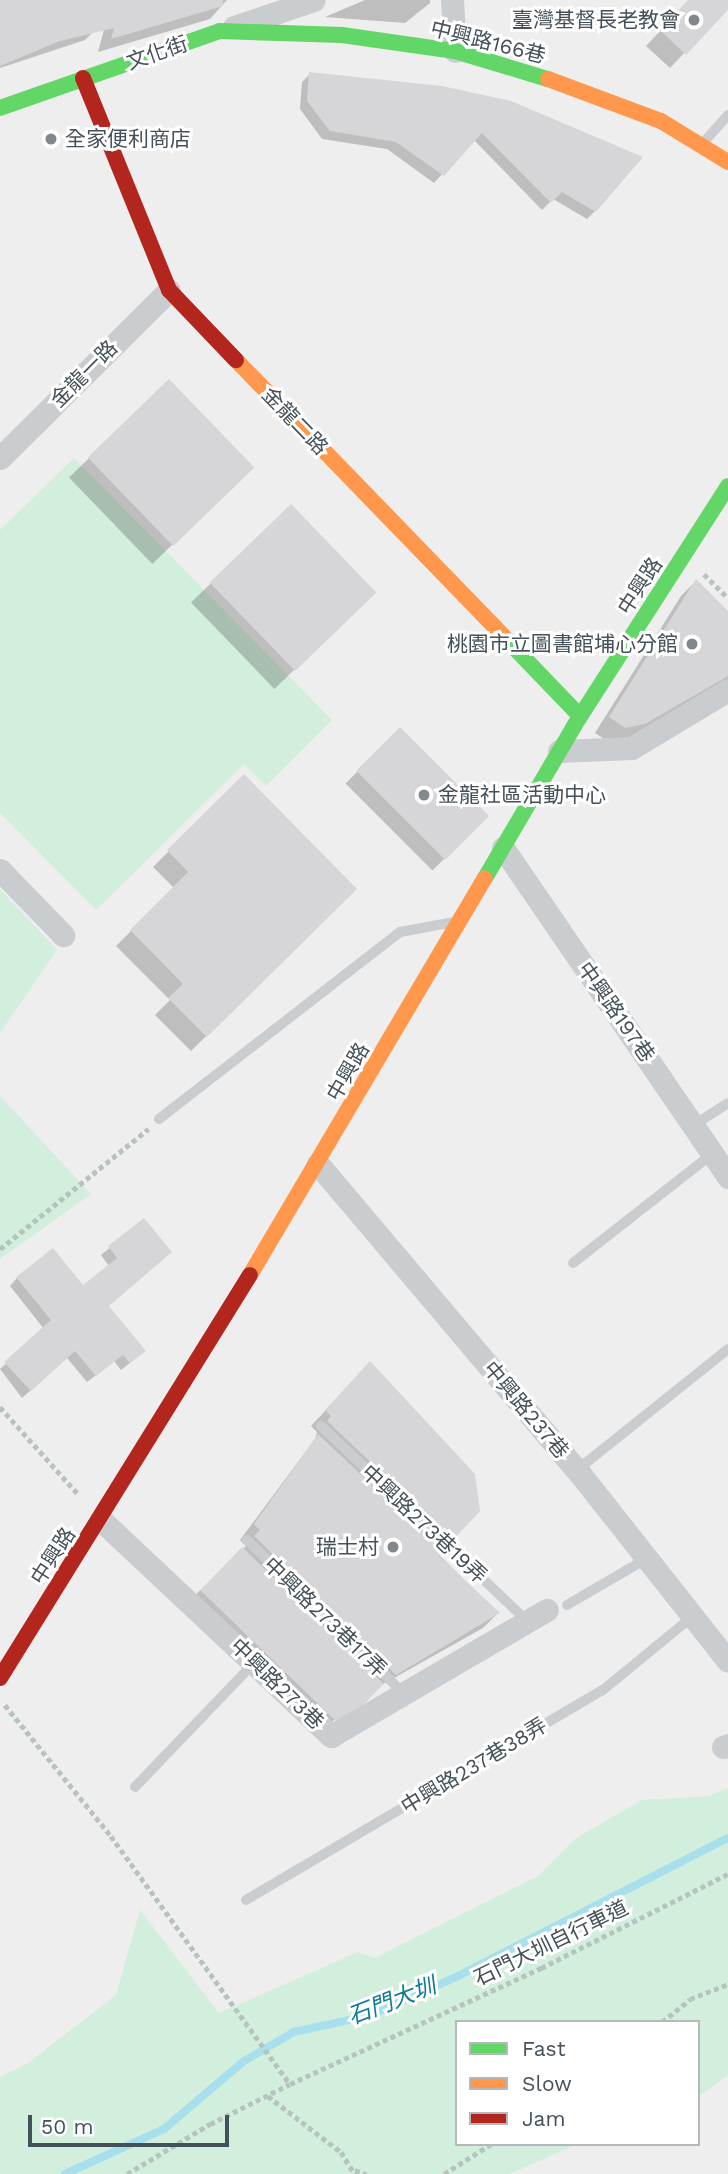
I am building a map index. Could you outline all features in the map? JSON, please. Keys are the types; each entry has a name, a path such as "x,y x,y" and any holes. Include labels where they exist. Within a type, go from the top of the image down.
{"street":[{"name":"文化街","path":"0,108 314,0"},
{"path":"452,0 454,51"},
{"name":"中興路166巷","path":"220,31 342,35 454,51 520,68 661,121 728,162"},
{"name":"金龍二路","path":"83,78 169,290 580,716"},
{"name":"金龍一路","path":"0,458 169,290"},
{"name":"中興路","path":"0,1678 101,1520 318,1164 580,716 728,486"},
{"path":"559,751 632,748 728,690"},
{"name":"中興路197巷","path":"503,848 728,1178"},
{"path":"0,870 63,935"},
{"name":"中興路237巷","path":"318,1164 577,1470 728,1661"},
{"name":"中興路273巷","path":"101,1520 331,1736 547,1612"}],"lane":[{"path":"700,145 728,115"},
{"path":"159,1119 400,932 460,920"},
{"path":"694,1125 728,1103"},
{"path":"573,1263 712,1154"},
{"path":"577,1470 728,1349"},
{"name":"中興路273巷19弄","path":"321,1426 547,1612"},
{"name":"中興路273巷17弄","path":"247,1540 404,1693"},
{"path":"547,1612 649,1558"},
{"name":"中興路237巷38弄","path":"246,1900 603,1690 692,1616"},
{"path":"135,1787 255,1662"}],"path":[{"path":"0,1250 97,1175 159,1119"},
{"path":"0,1408 101,1520"},
{"path":"0,1699 111,1836 290,2084"},
{"name":"石門大圳自行車道","path":"127,2174 290,2084 541,1968 728,1874"},
{"path":"664,2020 690,1999 728,1984"},
{"path":"268,2096 341,2152 355,2172 366,2174"},
{"path":"444,2174 488,2146"}],"green space":[{"path":"74,458 332,720 266,786 244,764 96,910 0,813 0,530"},
{"path":"0,889 57,950 0,1033"},
{"path":"0,1096 91,1194 0,1259"},
{"path":"728,1788 728,2075 700,2096 700,2020 455,2020 455,2146 573,2146 510,2174 0,2174 0,2077 28,2063 116,1995 140,1910 219,2013 358,1952 375,1958 538,1876 576,1838 642,1800 710,1796"}],"building":[{"path":"0,0 223,0 223,6 111,39 114,28 60,41 0,66"},
{"name":"臺灣基督長老教會","path":"688,0 728,0 728,10 686,55 660,30"},
{"path":"309,72 442,86 511,101 643,157 596,212 562,192 551,203 482,133 444,176 396,142 330,131 307,101"},
{"path":"169,379 254,467 173,546 88,457"},
{"path":"291,504 376,592 295,671 210,582"},
{"name":"桃園市立圖書館埔心分館","path":"696,579 728,611 728,676 645,724 625,728 609,717"},
{"name":"金龍社區活動中心","path":"400,727 489,816 445,860 356,771"},
{"path":"244,774 357,889 207,1037 168,998 183,984 130,930 188,872 167,850"},
{"path":"144,1218 172,1252 109,1306 146,1351 130,1363 123,1355 96,1376 75,1351 31,1391 4,1362 51,1320 16,1277 53,1248 83,1285 117,1258 108,1246"},
{"name":"瑞士村","path":"370,1361 475,1474 480,1511 453,1540 327,1421 331,1416 325,1410"},
{"path":"318,1434 443,1552 439,1556 500,1613 396,1675 254,1536 260,1530 254,1524"},
{"name":"瑞士村","path":"242,1547 384,1684 342,1727 200,1590"}],"waterway":[{"name":"石門大圳","path":"65,2174 164,2129 244,2061 294,2032 368,2016 456,1977 728,1838"}],"traffic: fast":[{"path":"0,108 220,31 342,35 455,51 548,79"},
{"path":"485,878 574,726 728,486"},
{"path":"503,636 580,716"}],"traffic: slow":[{"path":"548,79 661,121 728,162"},
{"path":"236,360 503,636"},
{"path":"250,1275 485,878"}],"traffic: jam":[{"path":"83,78 169,290 236,360"},
{"path":"0,1678 250,1275"}],"place":[{"name":"臺灣基督長老教會","path":"694,20"},
{"name":"全家便利商店","path":"51,139"},
{"name":"桃園市立圖書館埔心分館","path":"692,644"},
{"name":"金龍社區活動中心","path":"424,795"},
{"name":"瑞士村","path":"393,1547"}]}
